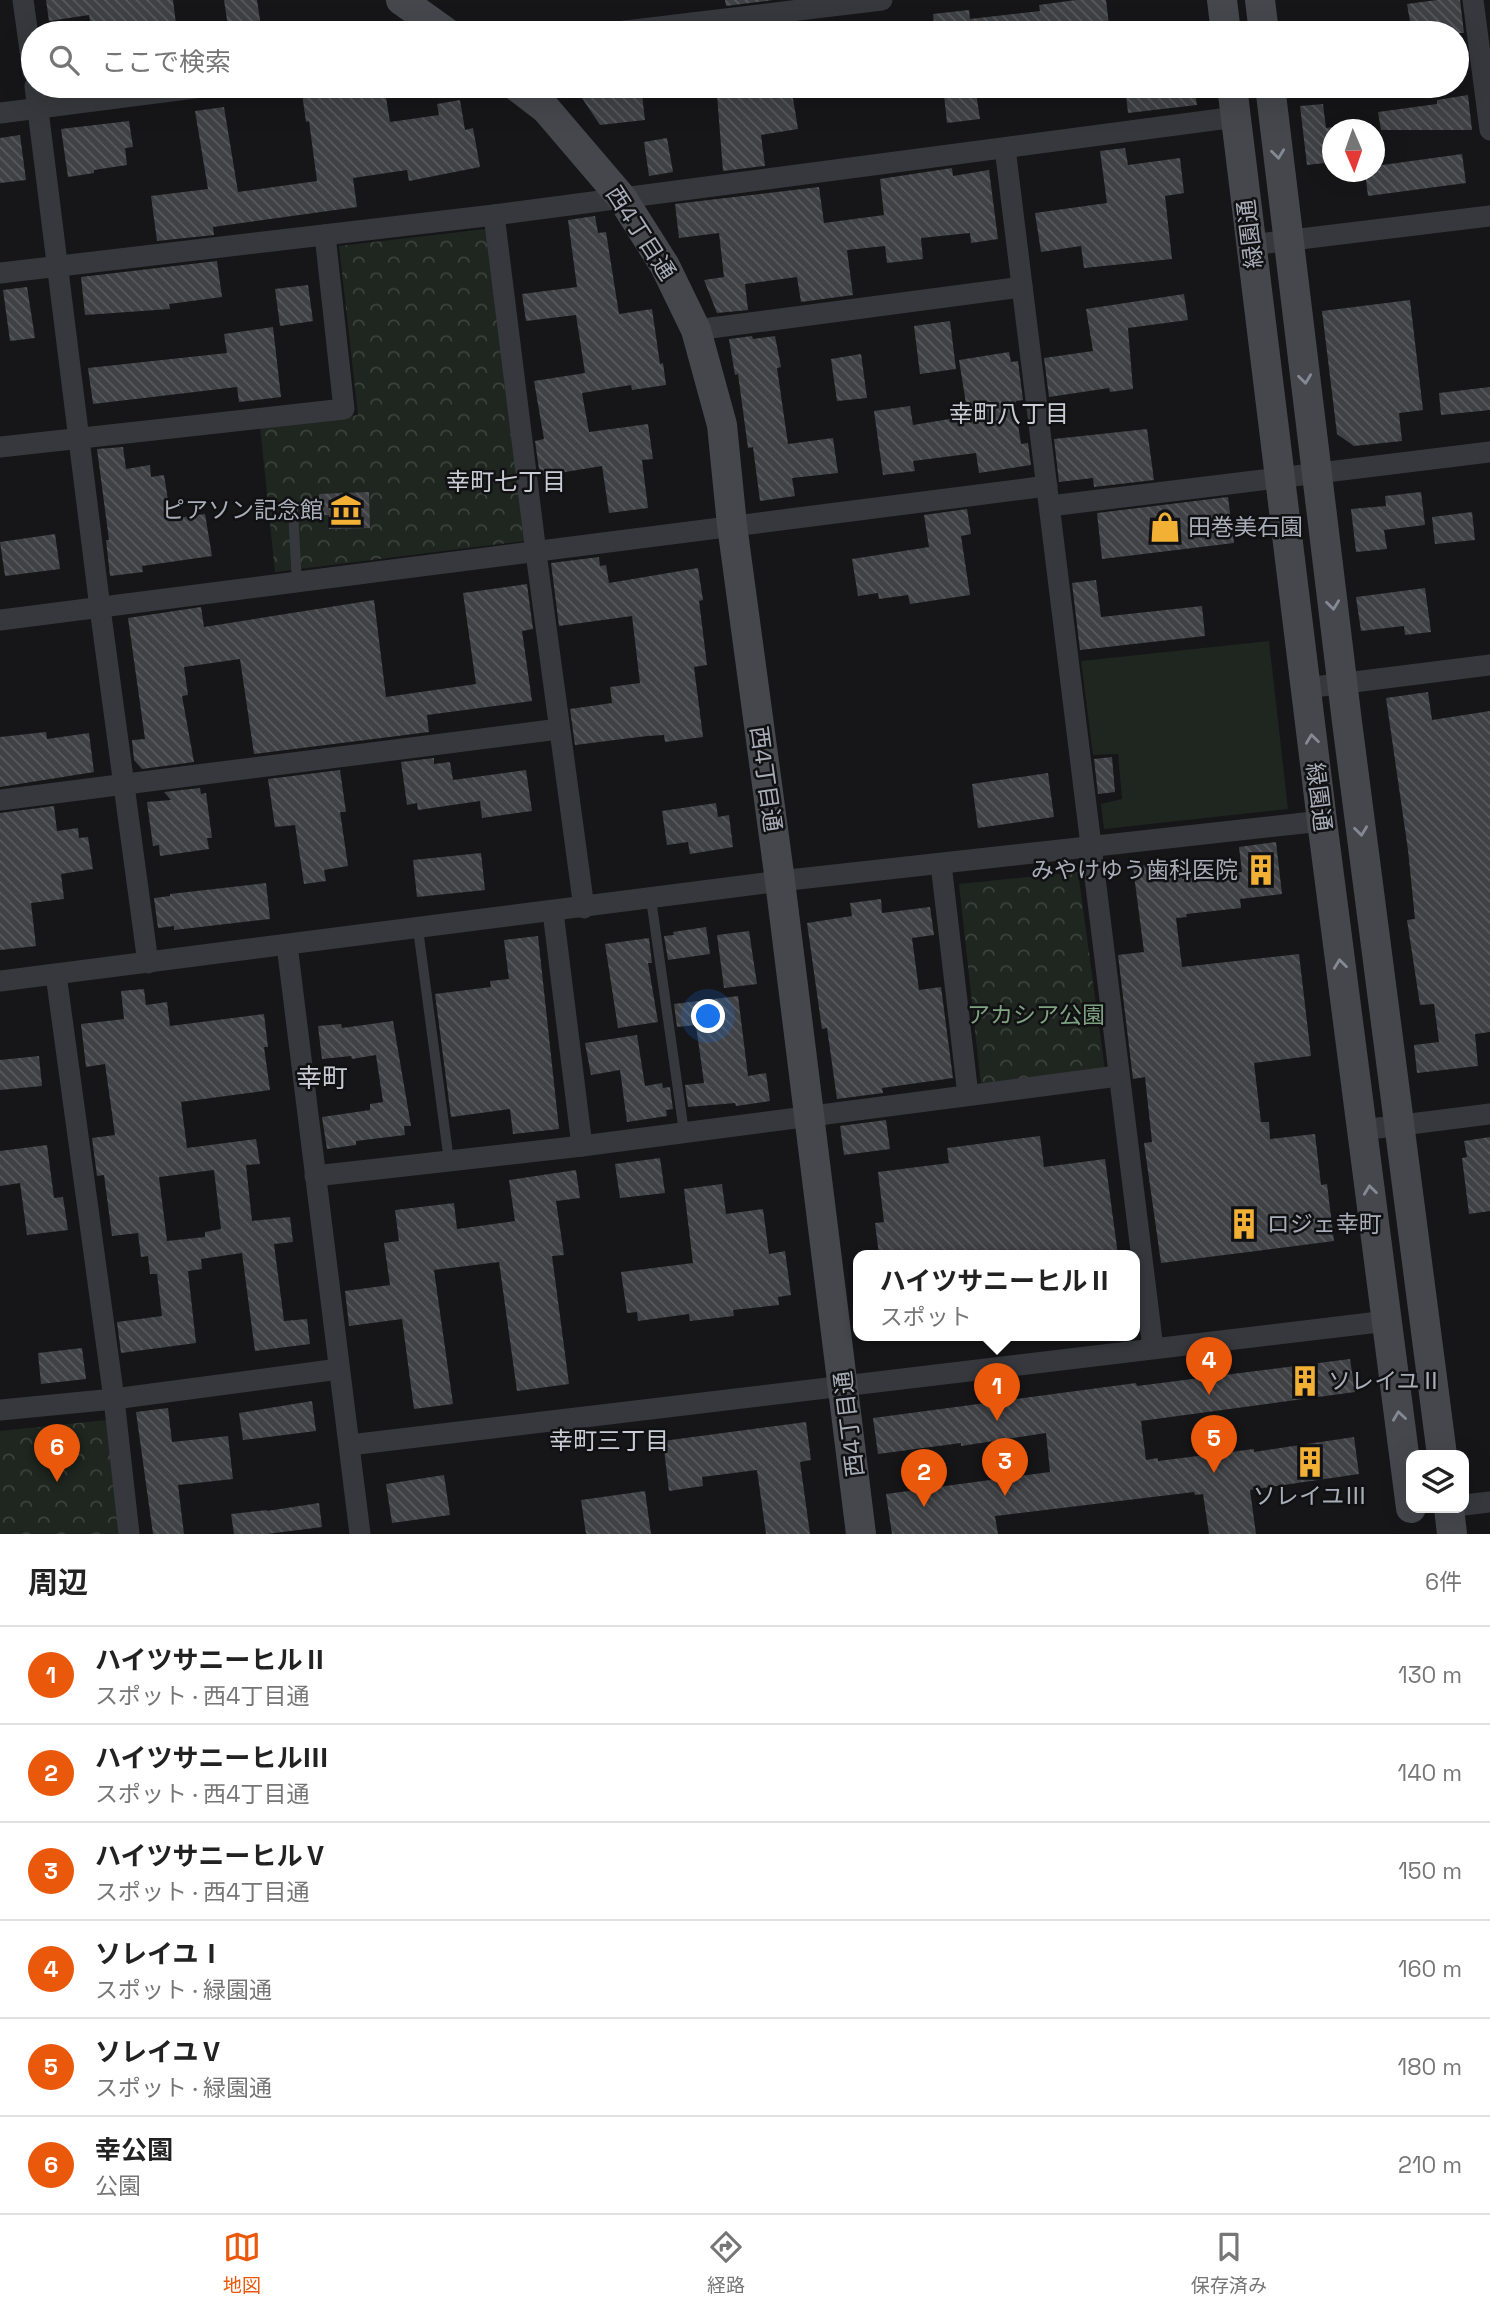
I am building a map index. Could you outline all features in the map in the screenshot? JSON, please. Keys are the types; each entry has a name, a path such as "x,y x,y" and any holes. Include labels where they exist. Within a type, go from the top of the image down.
{"street":[{"path":"23,0 26,21"},
{"path":"401,0 430,21"},
{"path":"708,21 882,0"},
{"path":"1222,0 1225,21"},
{"path":"1260,0 1263,21"},
{"path":"1474,0 1490,130"},
{"path":"37,98 100,608 148,964"},
{"path":"0,113 120,98"},
{"name":"西4丁目通","path":"532,98 546,109 622,198 665,266 696,330 722,425 732,525 780,881 862,1534"},
{"name":"緑園通","path":"1234,98 1322,821 1406,1469"},
{"name":"緑園通","path":"1271,98 1342,684 1441,1450"},
{"path":"0,273 494,215 1236,117"},
{"path":"1005,148 1153,1348"},
{"path":"494,215 584,908"},
{"path":"1251,245 1490,216"},
{"path":"0,447 344,408 325,235"},
{"path":"696,330 1023,287"},
{"path":"0,620 536,553 732,525 1280,477 1490,452"},
{"path":"1306,688 1490,665"},
{"path":"0,800 559,729"},
{"path":"0,981 780,881 1322,821"},
{"path":"942,864 968,1095"},
{"path":"553,912 582,1146"},
{"path":"287,946 360,1534"},
{"path":"56,975 114,1399 129,1534"},
{"path":"316,1176 582,1146 1118,1076"},
{"path":"1362,1130 1490,1114"},
{"path":"350,1445 1387,1321"},
{"path":"0,1410 114,1399 339,1369"},
{"path":"1469,1504 1490,1502"},
{"name":"緑園通","path":"1412,1513 1415,1534"},
{"path":"1450,1513 1452,1534"}],"lane":[{"path":"293,511 297,583"},
{"path":"651,899 684,1132"},
{"path":"418,929 449,1161"}],"green space":[{"path":"486,229 525,541 275,572 260,426 358,415 339,246"},
{"path":"1269,641 1288,809 1104,829 1101,804 1122,799 1118,754 1093,755 1081,661"},
{"name":"アカシア公園","path":"1078,872 1105,1070 981,1085 959,884"},
{"path":"107,1420 120,1534 0,1534 0,1431"}],"building":[{"path":"46,0 173,0 176,21 90,21 89,15 49,21"},
{"path":"224,0 257,0 260,21 227,21"},
{"path":"725,0 773,0 726,6"},
{"path":"1076,0 1106,0 1109,21 934,21 933,14 969,10 970,19 1040,11 1039,5"},
{"path":"1460,0 1463,21 1410,21 1407,4"},
{"path":"303,98 386,98 390,122 439,115 437,104 460,100 465,130 473,128 480,167 409,181 407,170 353,178 357,207 213,227 214,235 157,241 151,196 208,189 195,111 224,107 238,192 317,181 309,121 306,122"},
{"path":"582,98 642,98 645,120 600,125"},
{"path":"717,98 793,98 798,129 761,135 765,166 723,171"},
{"path":"944,98 977,98 980,119 947,123"},
{"path":"1126,98 1196,98 1197,105 1128,113"},
{"path":"1468,98 1472,130 1385,130 1385,119 1379,119 1378,112 1437,104 1437,100"},
{"path":"1323,104 1325,119 1322,119 1322,163 1307,165 1300,106"},
{"path":"129,121 133,147 125,148 127,165 68,177 61,129"},
{"path":"20,135 26,180 0,183 0,138"},
{"path":"667,138 673,172 649,176 644,142"},
{"path":"1125,148 1128,165 1180,158 1184,193 1165,196 1172,259 1084,268 1081,246 1041,252 1035,213 1107,203 1100,151"},
{"path":"1462,154 1466,183 1368,196 1366,182 1385,182 1385,165"},
{"path":"952,168 953,176 989,170 998,239 971,243 970,233 921,238 923,259 887,263 885,246 847,250 853,295 801,302 797,277 745,284 748,310 717,313 704,280 724,277 719,233 679,238 675,204 819,187 824,223 884,215 880,179"},
{"path":"595,216 598,233 606,232 619,314 652,309 666,385 632,390 631,385 582,393 589,432 648,424 653,459 642,460 648,508 609,513 602,466 540,476 535,441 544,439 534,381 585,373 576,315 526,321 522,294 577,287 568,220"},
{"path":"217,261 222,297 169,304 170,309 85,315 81,277"},
{"path":"308,285 313,321 280,326 275,289"},
{"path":"27,287 35,338 10,341 3,290"},
{"path":"1184,294 1188,320 1128,328 1133,389 1110,392 1109,388 1049,397 1044,358 1093,351 1086,309"},
{"path":"1410,300 1423,410 1399,413 1402,441 1354,446 1337,434 1322,311"},
{"path":"950,321 956,369 920,374 914,326"},
{"path":"273,327 281,397 239,402 237,387 93,404 88,368 227,353 224,334"},
{"path":"752,336 753,339 775,336 781,367 777,368 788,444 833,438 838,473 792,478 795,496 760,501 753,447 748,448 738,374 735,375 729,339"},
{"path":"1009,352 1011,362 1018,361 1023,400 1016,401 1015,405 1021,444 1028,443 1031,465 979,473 976,453 913,461 915,471 883,475 874,411 910,406 913,425 968,416 959,360"},
{"path":"861,354 867,398 837,401 831,359"},
{"path":"1490,387 1490,410 1441,415 1439,393"},
{"path":"1147,429 1154,480 1094,487 1093,478 1059,482 1054,439"},
{"path":"123,447 126,469 150,465 151,477 164,475 171,519 205,514 212,556 142,566 143,572 110,576 106,540 109,540 97,449"},
{"path":"369,492 370,528 329,529 329,515 320,515 319,494"},
{"path":"1421,492 1425,525 1384,530 1387,549 1356,552 1351,509 1386,506 1385,496"},
{"name":"田巻美石園","path":"1228,497 1234,543 1102,559 1097,513"},
{"path":"967,509 971,534 961,536 970,595 910,604 908,595 879,599 878,593 858,596 852,559 929,547 924,515"},
{"path":"1472,512 1475,540 1435,544 1432,517"},
{"path":"55,534 60,569 5,576 0,542"},
{"path":"599,557 600,566 606,565 609,583 698,568 707,665 694,667 703,737 665,742 664,735 647,736 575,745 570,709 612,703 610,687 640,683 632,616 559,626 551,563"},
{"path":"1096,580 1101,617 1202,606 1205,636 1080,650 1072,583"},
{"path":"527,584 533,629 522,631 532,701 427,715 429,732 254,754 240,659 184,667 188,695 182,696 194,762 142,769 134,760 132,740 145,739 128,618 201,607 204,627 374,600 386,697 476,684 463,593"},
{"path":"1425,588 1431,632 1405,635 1404,626 1361,631 1356,597"},
{"path":"1428,692 1432,720 1490,711 1490,1032 1475,1034 1478,1066 1417,1073 1414,1045 1439,1042 1434,1004 1420,1005 1407,920 1415,919 1408,850 1386,698"},
{"path":"46,732 47,739 89,733 94,772 0,787 0,737"},
{"path":"1112,757 1115,792 1098,794 1094,759"},
{"path":"434,758 434,764 450,762 453,780 526,770 532,811 482,818 480,801 418,810 417,803 407,805 401,762"},
{"path":"340,770 346,812 340,812 348,866 324,870 326,881 304,884 295,825 275,827 268,779"},
{"path":"1048,773 1054,817 978,828 972,784"},
{"path":"200,788 201,794 206,793 212,838 207,838 209,849 160,856 159,845 153,846 147,802 171,800 164,792"},
{"path":"716,803 718,817 729,815 733,847 690,854 688,842 667,845 662,811"},
{"path":"54,806 57,831 78,828 79,838 88,837 93,869 61,874 64,899 31,903 36,946 0,950 0,813"},
{"path":"1276,842 1282,894 1240,899 1241,908 1186,914 1187,917 1176,918 1182,967 1299,954 1311,1056 1254,1063 1261,1122 1269,1122 1270,1139 1315,1134 1321,1185 1327,1184 1334,1241 1161,1263 1144,1143 1152,1142 1145,1077 1133,1079 1118,955 1144,952 1133,867 1179,861 1182,879 1242,872 1239,847"},
{"path":"481,853 485,890 417,897 413,860"},
{"path":"266,883 270,919 174,930 174,926 158,928 154,898"},
{"path":"881,899 882,913 930,907 934,935 912,938 919,990 941,987 953,1078 882,1088 883,1093 837,1099 827,1028 822,1029 807,923 852,916 850,903"},
{"path":"706,927 710,954 668,960 664,936"},
{"path":"749,931 757,984 724,988 717,935"},
{"path":"538,936 559,1129 513,1134 510,1109 451,1117 435,994 491,987 490,981 509,979 504,940"},
{"path":"649,938 652,963 648,963 658,1022 618,1028 605,944"},
{"path":"144,989 146,1005 167,1002 170,1026 264,1014 268,1047 264,1047 270,1090 181,1102 187,1148 256,1139 260,1164 246,1165 252,1221 290,1217 293,1242 274,1244 284,1321 307,1319 310,1344 255,1351 242,1253 201,1259 202,1269 188,1271 196,1343 121,1353 117,1322 162,1316 157,1274 150,1274 148,1256 141,1257 138,1233 112,1236 104,1175 97,1176 92,1138 115,1135 105,1064 86,1067 81,1024 124,1019 121,991","holes":["214,1170 221,1229 205,1232 205,1237 167,1241 159,1177"]},
{"path":"738,996 748,1076 766,1073 770,1101 736,1106 735,1103 688,1107 685,1085 704,1083 696,1025 677,1027 674,1004"},
{"path":"393,1021 411,1126 404,1126 405,1135 356,1141 356,1145 327,1149 322,1117 370,1110 370,1104 383,1102 376,1055 352,1059 351,1056 322,1059 318,1026 341,1024 342,1028"},
{"path":"637,1035 645,1086 662,1083 663,1088 670,1087 673,1109 666,1110 667,1116 627,1122 620,1070 591,1075 585,1043"},
{"path":"39,1056 42,1086 0,1090 0,1060"},
{"path":"886,1120 890,1149 844,1155 840,1126"},
{"path":"1040,1136 1044,1167 1105,1159 1117,1250 878,1250 875,1223 884,1222 878,1172 949,1163 947,1148"},
{"path":"1490,1137 1490,1211 1469,1214 1462,1158 1467,1157 1464,1141"},
{"path":"47,1145 54,1198 63,1197 68,1230 27,1235 20,1183 0,1186 0,1151"},
{"path":"660,1158 665,1193 620,1198 615,1164"},
{"path":"576,1170 580,1198 556,1201 564,1255 552,1256 569,1384 517,1391 499,1262 434,1270 453,1404 414,1409 402,1319 349,1326 345,1291 390,1285 384,1243 399,1241 395,1210 454,1203 457,1229 515,1221 509,1180"},
{"path":"722,1184 726,1214 763,1209 769,1254 785,1251 791,1295 778,1297 779,1305 733,1310 734,1316 690,1321 689,1314 638,1321 637,1312 627,1313 621,1272 693,1263 684,1189"},
{"path":"82,1348 86,1379 41,1384 38,1353"},
{"path":"1350,1359 1355,1392 1141,1421 1146,1460 1158,1458 1158,1461 1254,1449 1254,1452 1354,1437 1359,1474 1250,1490 1256,1534 1209,1534 1203,1494 1195,1495 1194,1492 995,1516 998,1534 892,1534 886,1494 1050,1472 1046,1433 961,1446 961,1443 878,1454 873,1418 1136,1383 1137,1386"},
{"path":"312,1401 316,1431 243,1440 239,1413"},
{"path":"168,1408 172,1442 228,1436 233,1479 178,1485 184,1534 153,1534 136,1412"},
{"path":"806,1422 811,1460 800,1462 810,1534 766,1534 757,1470 702,1477 703,1486 669,1491 663,1441"},
{"path":"444,1475 450,1515 392,1523 386,1484"},
{"path":"645,1491 651,1534 586,1534 581,1500"},
{"path":"319,1503 322,1527 267,1534 234,1534 231,1514"}],"place":[{"name":"ピアソン記念館","path":"346,510"},
{"name":"田巻美石園","path":"1165,527"},
{"name":"みやけゆう歯科医院","path":"1261,870"},
{"name":"ロジェ幸町","path":"1244,1224"},
{"name":"ソレイユⅡ","path":"1305,1381"},
{"name":"ソレイユⅠ","path":"1209,1395"},
{"name":"ハイツサニーヒルⅡ","path":"997,1421"},
{"name":"ソレイユⅢ","path":"1310,1462"},
{"name":"ソレイユⅤ","path":"1214,1473"},
{"name":"幸公園","path":"57,1482"},
{"name":"ハイツサニーヒルⅤ","path":"1005,1496"},
{"name":"ハイツサニーヒルⅢ","path":"924,1507"}],"district":[{"name":"幸町八丁目","path":"1009,414"},
{"name":"幸町七丁目","path":"506,482"},
{"name":"幸町","path":"322,1078"},
{"name":"幸町三丁目","path":"609,1441"}]}
